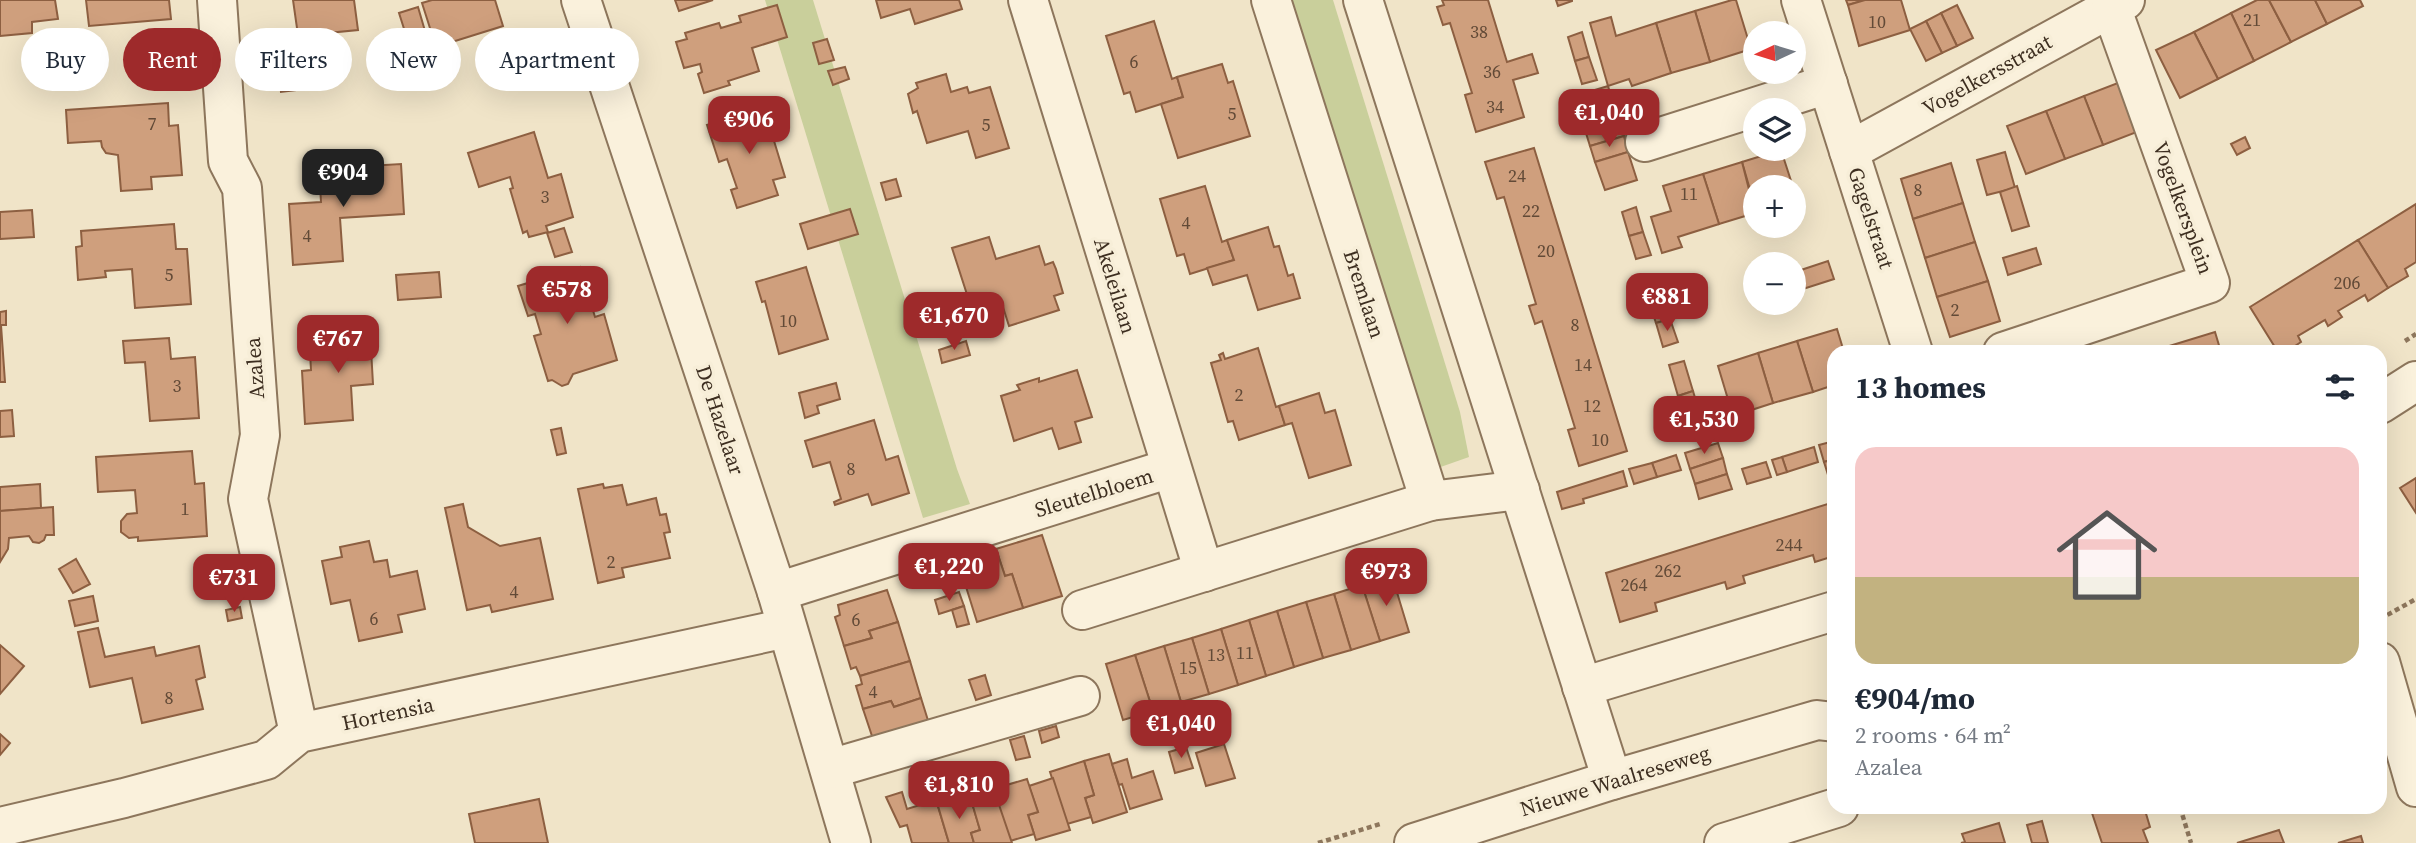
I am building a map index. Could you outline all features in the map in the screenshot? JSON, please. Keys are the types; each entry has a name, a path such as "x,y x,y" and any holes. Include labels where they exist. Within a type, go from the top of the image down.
{"street":[{"name":"Azalea","path":"217,0 228,161 242,188 260,435 248,499 299,733"},
{"name":"De Hazelaar","path":"581,0 782,610 851,843"},
{"name":"Akeleilaan","path":"1028,0 1204,572"},
{"name":"Bremlaan","path":"1271,0 1430,501"},
{"path":"1363,0 1612,780"},
{"name":"Gagelstraat","path":"1801,0 1911,345"},
{"name":"Vogelkersstraat","path":"1849,151 2118,4"},
{"name":"Vogelkersplein","path":"2024,345 2210,283 2118,4"},
{"path":"1645,142 1828,84"},
{"path":"2387,400 2416,381"},
{"name":"Sleutelbloem","path":"782,610 1171,468"},
{"path":"1082,610 1430,501 1520,490"},
{"name":"Hortensia","path":"0,827 124,798 266,760 299,733 782,610"},
{"path":"1582,687 1827,613"},
{"path":"2387,686 2416,786"},
{"path":"830,769 1080,696"},
{"name":"Nieuwe Waalreseweg","path":"1414,843 1827,715"},
{"path":"1724,843 1827,811"}],"path":[{"path":"2387,615 2416,599"},
{"path":"2182,814 2191,843"}],"green space":[{"path":"765,0 813,0 970,504 923,518"},
{"path":"1285,0 1333,0 1460,412 1469,457 1435,469"}],"building":[{"path":"0,0 55,0 58,19 32,22 32,28 21,28 21,34 0,36"},
{"path":"86,0 169,0 171,19 89,26"},
{"path":"293,0 354,0 358,30 297,28"},
{"path":"432,0 495,0 503,26 475,28 475,35 461,39 461,28 430,28 422,3"},
{"path":"675,0 713,0 679,11"},
{"path":"876,0 959,0 962,9 915,24 910,9 881,18"},
{"path":"1442,0 1488,0 1507,62 1532,54 1538,73 1513,80 1524,117 1476,132 1465,95 1472,93 1450,23 1443,25 1437,7 1444,5"},
{"path":"1556,0 1572,0 1572,1 1558,6"},
{"path":"1736,0 1743,23 1743,52 1710,62 1695,11"},
{"path":"1846,0 1865,0 1848,5"},
{"path":"1865,0 1901,0 1910,30 1859,46 1848,5"},
{"path":"2257,0 2269,0 2291,42 2254,61 2231,13"},
{"path":"2269,0 2315,0 2327,24 2291,42"},
{"path":"2315,0 2360,0 2363,6 2327,24"},
{"path":"777,5 787,37 752,48 759,71 728,81 730,85 704,93 698,74 702,72 700,64 684,68 676,42 687,39 685,33 719,23 721,28 741,22 739,16"},
{"path":"1957,5 1973,38 1957,46 1941,13"},
{"path":"418,7 424,28 404,28 399,13"},
{"path":"1695,11 1710,62 1671,73 1656,23"},
{"path":"1941,13 1957,46 1942,53 1926,21"},
{"path":"2231,13 2254,61 2218,79 2194,32"},
{"path":"1611,17 1616,36 1656,23 1671,73 1632,86 1629,79 1608,86 1590,23"},
{"path":"1154,21 1172,79 1177,77 1183,97 1136,112 1130,92 1124,94 1106,36"},
{"path":"1926,21 1942,53 1926,61 1910,29"},
{"path":"1582,32 1589,57 1575,61 1568,37"},
{"path":"2194,32 2218,79 2180,98 2156,50"},
{"path":"827,39 834,60 819,64 813,43"},
{"path":"1589,57 1597,80 1582,84 1575,61"},
{"path":"1222,64 1228,83 1233,81 1250,136 1178,158 1161,104 1183,97 1177,77"},
{"path":"845,67 849,79 833,85 828,71"},
{"path":"946,74 951,92 967,87 969,93 990,87 1009,148 976,158 968,131 927,143 917,111 913,113 908,94 918,88 916,83"},
{"path":"2123,81 2142,130 2103,145 2084,96"},
{"path":"1608,86 1618,120 1585,130 1575,96"},
{"path":"2084,96 2103,145 2065,159 2046,111"},
{"path":"168,103 169,126 178,125 182,175 151,177 152,189 121,191 118,155 106,153 101,141 68,143 66,110"},
{"path":"764,108 785,177 773,180 778,195 737,208 731,190 737,188 727,159 719,162 707,125"},
{"path":"2046,111 2065,159 2026,174 2007,126"},
{"path":"1618,120 1624,136 1590,146 1585,130"},
{"path":"534,132 548,178 561,174 573,217 546,226 548,232 529,237 527,231 523,233 510,189 513,188 510,177 479,187 468,153"},
{"path":"1624,136 1628,152 1595,162 1590,146"},
{"path":"2245,137 2250,148 2237,155 2231,144"},
{"path":"1534,148 1627,451 1579,466 1568,430 1575,428 1542,321 1535,324 1529,306 1536,304 1504,197 1497,199 1485,162"},
{"path":"1628,152 1637,180 1605,190 1595,162"},
{"path":"2005,152 2015,188 1987,195 1977,160"},
{"path":"1785,161 1789,175 1746,175 1742,162"},
{"path":"1742,162 1745,175 1743,175 1743,217 1719,224 1703,174"},
{"path":"1951,163 1963,203 1913,219 1901,179"},
{"path":"401,164 404,214 340,218 343,261 293,265 289,204 321,202 319,169"},
{"path":"1703,174 1719,224 1678,237 1682,247 1662,253 1651,217 1671,211 1663,186"},
{"path":"896,179 901,196 886,200 881,183"},
{"path":"1205,186 1222,242 1227,240 1234,260 1190,274 1184,254 1177,256 1160,199"},
{"path":"2017,186 2029,226 2012,231 2000,192"},
{"path":"1963,203 1975,242 1925,258 1913,219"},
{"path":"2416,204 2416,262 2405,269 2408,276 2388,288 2358,240"},
{"path":"1636,207 1643,232 1629,236 1622,212"},
{"path":"850,209 858,234 808,249 800,224"},
{"path":"32,210 34,237 0,239 0,212"},
{"path":"174,224 176,249 187,249 191,304 135,308 132,269 105,271 106,277 78,280 76,247 82,246 81,231"},
{"path":"1268,227 1274,247 1279,246 1288,276 1293,274 1300,298 1258,310 1247,275 1213,285 1207,268 1234,260 1227,240"},
{"path":"564,228 572,252 555,257 547,233"},
{"path":"1643,232 1651,255 1636,259 1629,236"},
{"path":"989,237 996,259 1039,246 1045,265 1053,262 1056,269 1063,293 1054,296 1059,310 1009,326 1002,304 973,313 952,248"},
{"path":"2358,240 2388,288 2368,301 2365,295 2338,311 2342,317 2328,326 2325,320 2298,336 2301,342 2296,345 2274,345 2250,307"},
{"path":"1975,242 1988,281 1937,297 1925,258"},
{"path":"2036,248 2041,264 2008,275 2003,258"},
{"path":"1828,261 1834,279 1806,288 1806,268"},
{"path":"580,267 595,317 604,314 617,360 573,374 568,384 562,386 552,380 548,381 534,336 541,334 535,314 528,316 518,286"},
{"path":"806,267 828,339 779,354 765,301 762,302 756,282"},
{"path":"439,272 441,297 398,300 396,275"},
{"path":"1988,281 2000,321 1950,337 1937,297"},
{"path":"1663,294 1670,319 1656,323 1648,299"},
{"path":"6,311 6,325 1,325 5,382 0,382 0,312"},
{"path":"1670,319 1678,342 1663,347 1656,323"},
{"path":"373,325 373,384 351,386 353,420 305,424 302,371 311,370 310,352 331,350 329,328"},
{"path":"1837,329 1842,345 1827,345 1827,387 1813,392 1797,341"},
{"path":"2215,332 2219,345 2173,345"},
{"path":"169,338 171,359 195,357 199,418 150,421 145,362 125,363 123,341"},
{"path":"966,341 970,355 942,363 939,350"},
{"path":"1797,341 1813,392 1773,403 1758,353"},
{"path":"1258,348 1276,407 1279,406 1285,425 1239,440 1233,421 1228,422 1211,363 1221,360 1219,355 1223,353 1225,359"},
{"path":"1758,353 1773,403 1733,416 1718,366"},
{"path":"1684,361 1693,391 1678,396 1669,365"},
{"path":"1077,370 1092,417 1075,422 1081,442 1059,449 1052,428 1014,441 1001,396 1020,390 1017,385 1039,378 1039,382"},
{"path":"836,383 840,399 817,406 819,413 805,418 799,393"},
{"path":"1693,391 1704,428 1689,432 1678,396"},
{"path":"1319,393 1325,413 1335,410 1351,465 1309,478 1292,423 1285,425 1279,406"},
{"path":"12,410 14,436 0,437 0,411"},
{"path":"874,420 886,460 898,456 909,493 872,505 868,494 835,505 834,502 841,499 830,462 813,467 805,441"},
{"path":"561,428 566,453 557,455 551,430"},
{"path":"1718,443 1723,458 1690,469 1685,453"},
{"path":"1827,443 1827,461 1824,462 1819,445"},
{"path":"1814,447 1818,462 1787,472 1782,457"},
{"path":"192,451 195,484 204,483 207,536 138,541 138,537 129,538 121,532 121,521 127,514 137,513 135,490 98,492 96,457"},
{"path":"1676,455 1681,470 1657,477 1652,463"},
{"path":"1782,457 1787,472 1777,475 1772,460"},
{"path":"1723,458 1727,474 1695,484 1690,469"},
{"path":"1766,462 1771,477 1747,484 1742,469"},
{"path":"1652,463 1657,477 1634,484 1629,469"},
{"path":"1623,471 1627,486 1583,499 1584,503 1562,509 1557,492"},
{"path":"1727,474 1732,489 1699,499 1695,484"},
{"path":"2416,478 2416,513 2400,488"},
{"path":"40,484 41,508 0,511 0,487"},
{"path":"603,484 604,488 622,485 627,505 656,498 660,515 666,514 670,532 664,533 670,558 622,568 624,577 598,583 578,489"},
{"path":"463,504 468,527 500,546 540,538 553,599 492,612 490,605 467,610 445,508"},
{"path":"1827,504 1827,558 1815,562 1813,555 1743,576 1745,583 1727,589 1725,582 1655,603 1657,611 1620,622 1606,573"},
{"path":"53,507 54,535 46,535 39,543 33,542 29,536 9,538 8,549 0,562 0,511"},
{"path":"1042,535 1062,596 1023,608 1012,574 1005,576 996,549"},
{"path":"369,541 374,562 387,560 390,577 417,571 425,609 398,615 402,632 359,641 350,600 331,604 322,561 342,557 340,547"},
{"path":"996,549 1005,576 1012,574 1023,608 977,622 962,574 978,569 974,556"},
{"path":"76,559 90,584 73,593 59,569"},
{"path":"1392,576 1409,632 1380,641 1362,585"},
{"path":"1362,585 1380,641 1351,650 1334,594"},
{"path":"887,590 898,622 869,631 872,638 844,646 835,617 840,615 838,605"},
{"path":"959,592 964,606 939,614 935,600"},
{"path":"1334,594 1351,650 1323,658 1306,602"},
{"path":"93,596 98,621 75,626 69,601"},
{"path":"1306,602 1323,658 1294,667 1277,611"},
{"path":"964,606 969,624 957,627 952,610"},
{"path":"240,607 242,618 228,621 226,610"},
{"path":"1277,611 1294,667 1266,676 1249,620"},
{"path":"1249,620 1266,676 1238,685 1221,629"},
{"path":"898,622 910,661 860,676 856,667 851,669 844,646 872,638 869,631"},
{"path":"98,628 105,657 154,647 156,656 199,646 205,677 196,680 203,709 142,723 132,678 90,687 78,632"},
{"path":"1221,629 1238,685 1209,694 1192,638"},
{"path":"1192,638 1209,694 1181,702 1164,646"},
{"path":"0,645 24,666 0,694"},
{"path":"1164,646 1181,702 1153,711 1135,655"},
{"path":"1135,655 1153,711 1123,720 1106,664"},
{"path":"910,661 921,698 894,707 891,701 863,709 856,686 862,684 860,676"},
{"path":"985,675 991,695 976,700 969,680"},
{"path":"921,698 931,730 875,745 863,709 891,701 894,707"},
{"path":"1056,726 1059,737 1042,743 1039,731"},
{"path":"0,734 10,743 0,755"},
{"path":"1024,736 1030,757 1016,760 1010,740"},
{"path":"1224,744 1235,778 1206,786 1196,753"},
{"path":"1186,747 1193,768 1175,773 1169,752"},
{"path":"1109,754 1127,812 1093,823 1085,798 1094,795 1084,761"},
{"path":"1127,759 1132,778 1153,771 1162,799 1130,809 1112,764"},
{"path":"1084,761 1094,795 1085,798 1091,817 1067,824 1050,772"},
{"path":"1053,778 1070,830 1036,840 1028,815 1038,812 1029,786"},
{"path":"1027,779 1038,812 1028,815 1034,834 1010,841 993,789"},
{"path":"902,792 907,809 936,800 949,843 912,843 907,825 900,827 886,797"},
{"path":"970,796 980,830 971,833 974,843 949,843 938,806"},
{"path":"996,796 1012,843 974,843 971,833 980,830 972,803"},
{"path":"539,799 548,843 475,843 469,814"},
{"path":"2092,814 2146,814 2150,827 2143,830 2148,843 2102,843"},
{"path":"2042,821 2048,843 2032,843 2027,825"},
{"path":"1999,823 2005,843 1961,843 1965,842 1962,834"},
{"path":"2279,830 2284,843 2237,843"},
{"path":"2361,836 2363,843 2338,843"}]}
